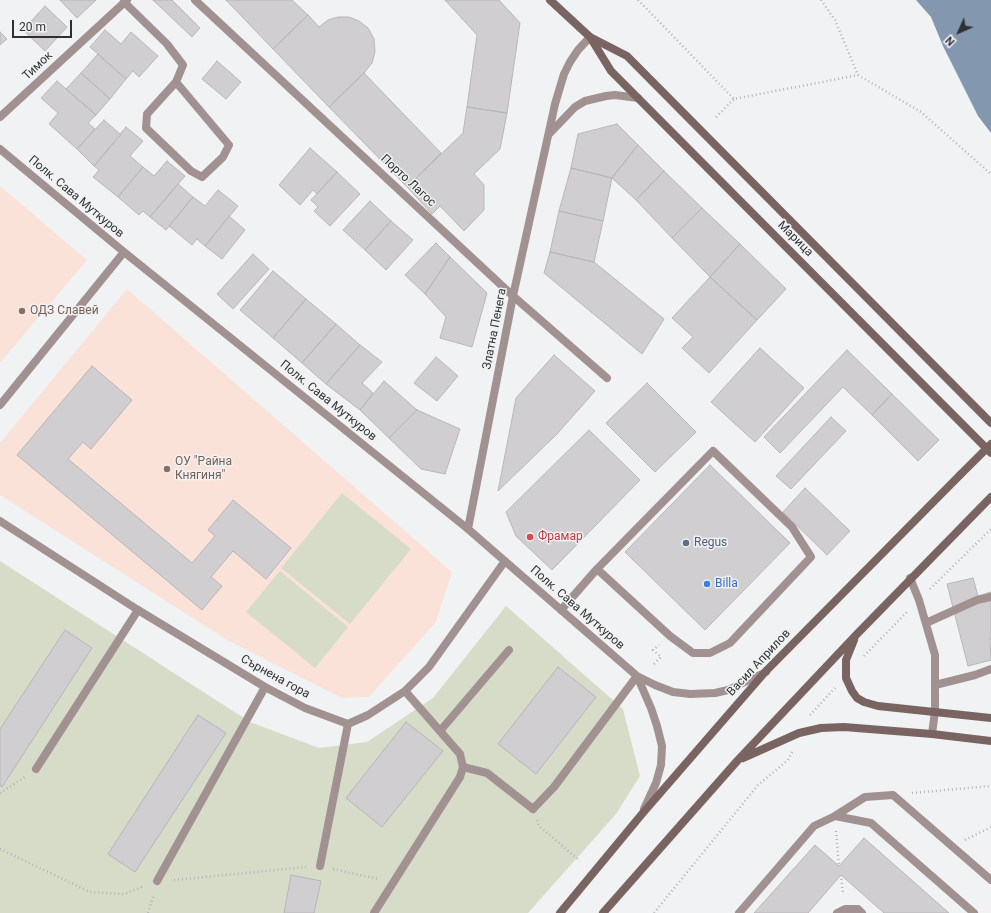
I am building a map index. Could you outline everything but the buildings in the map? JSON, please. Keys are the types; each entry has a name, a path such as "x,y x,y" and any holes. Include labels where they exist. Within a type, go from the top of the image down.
{"main road":[{"name":"Марица","path":"550,0 590,37 611,71 991,453"},
{"name":"Марица","path":"590,37 627,56 991,423"},
{"name":"Васил Априлов","path":"560,913 642,814 766,671 991,444"},
{"path":"603,913 738,760 910,578 989,499"},
{"path":"857,634 846,660 845,668 846,678 857,698 871,704 991,718"},
{"path":"738,760 800,733 821,728 844,727 932,734 991,741"}],"street":[{"name":"Порто Лагос","path":"195,0 513,296 607,378"},
{"path":"126,1 167,44 183,65 176,82 147,114 146,128 191,172 202,177 223,158 229,145 176,82"},
{"name":"Тимок","path":"0,117 126,1"},
{"name":"Златна Пенега","path":"468,529 513,296 556,104 564,74 574,55 590,37"},
{"path":"549,133 575,107 585,101 610,95 638,98"},
{"name":"Полк. Сава Муткуров","path":"0,149 124,252 468,529 637,676"},
{"path":"0,405 124,252"},
{"path":"561,610 597,569 713,451 792,527 811,557 730,643 710,652 693,653 670,636 597,569"},
{"name":"Сърнена гора","path":"0,521 138,610 265,688 305,708 348,724"},
{"path":"320,866 348,724 368,715 404,691 429,667 505,561"},
{"path":"910,578 919,600 935,655 935,711 932,734"},
{"path":"926,623 978,600 991,597"},
{"path":"36,769 138,610"},
{"path":"440,731 509,650"},
{"path":"935,686 991,669"},
{"path":"637,676 673,692 690,694 714,693 728,690 766,671"},
{"path":"463,767 487,773 533,809 554,787 637,676"},
{"path":"637,676 653,714 662,746 661,765 656,783 642,814"},
{"path":"157,881 265,688"},
{"path":"374,913 460,777 463,767 460,754 404,691"},
{"path":"739,913 814,826 835,816 865,798 893,795 991,880"},
{"path":"835,816 871,823 974,913"},
{"path":"837,913 845,909 858,909 862,913"}],"path":[{"path":"638,0 734,99"},
{"path":"821,0 835,20 858,75 921,112 991,174"},
{"path":"716,117 734,99 858,75"},
{"path":"653,650 661,657 654,664"},
{"path":"0,793 36,769"},
{"path":"893,795 991,786"},
{"path":"533,809 539,826 580,861"},
{"path":"835,816 839,866"},
{"path":"953,847 991,826"},
{"path":"0,849 90,892 124,894 157,881 320,866 393,882"},
{"path":"841,876 845,909"},
{"path":"148,913 157,881"}],"shaded area":[{"name":"ОДЗ Славей","path":"0,186 87,260 0,363"},
{"name":"ОУ \"Райна Княгиня\"","path":"127,289 452,572 436,622 369,697 342,698 227,640 0,495 0,443"}],"green space":[{"path":"342,493 411,549 350,624 281,568"},
{"path":"0,561 250,722 319,748 367,742 433,698 506,606 623,709 640,776 616,814 528,913 0,913"},
{"path":"280,571 348,627 315,668 246,612"}],"water":[{"path":"916,0 991,0 991,133 978,116 943,46 931,17"}],"place":[{"name":"ОДЗ Славей","path":"22,311"},
{"name":"ОУ \"Райна Княгиня\"","path":"167,469"},
{"name":"Фрамар","path":"530,537"},
{"name":"Regus","path":"686,543"},
{"name":"Billa","path":"707,584"}]}
